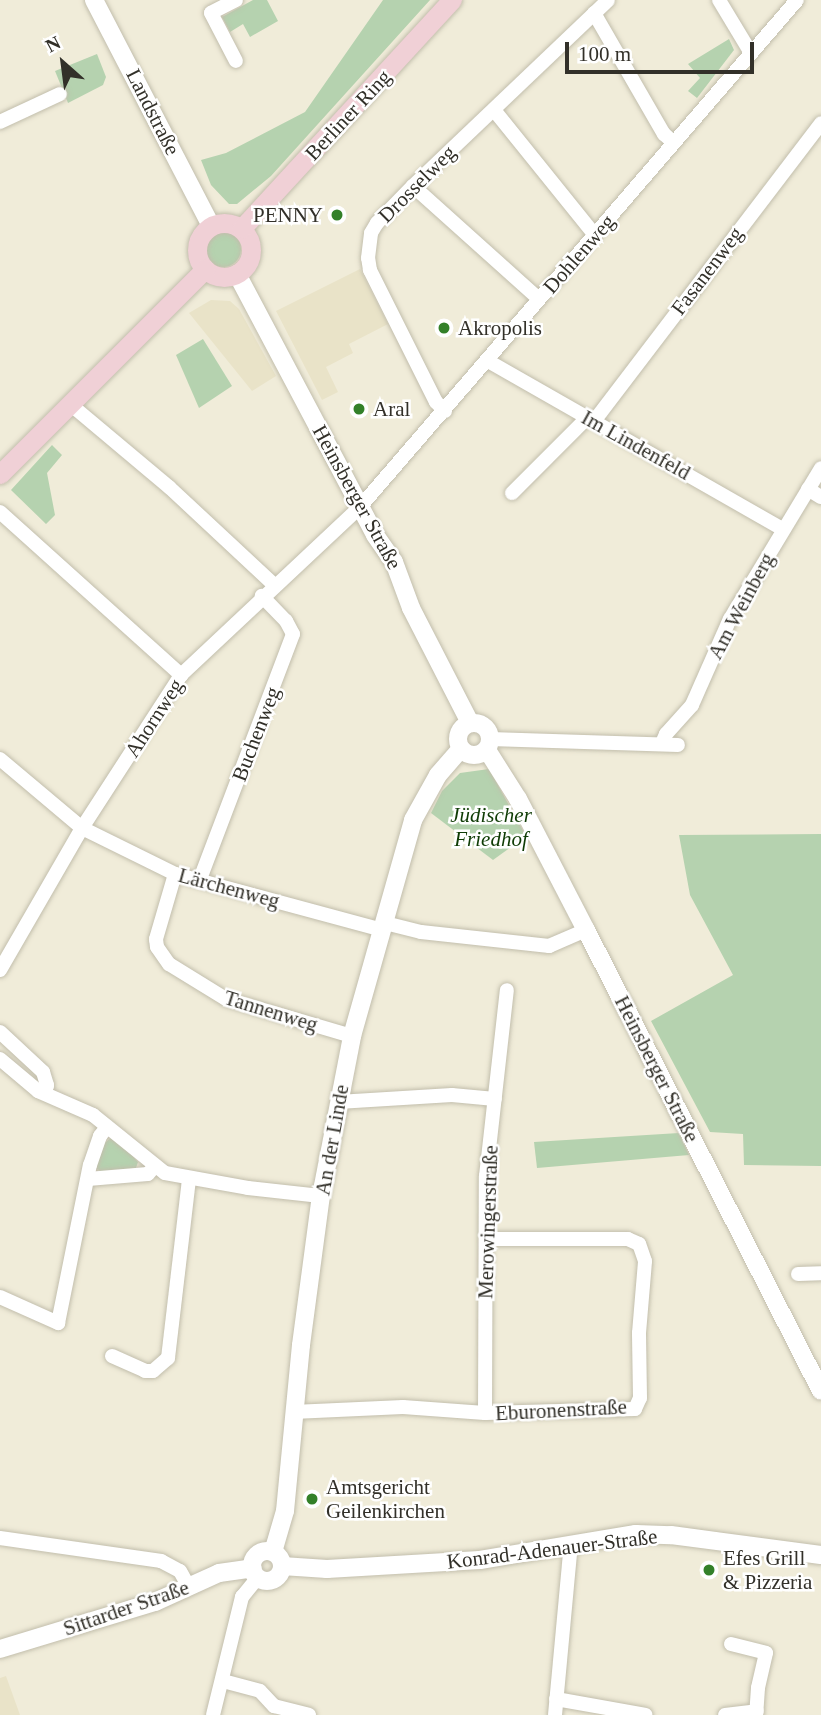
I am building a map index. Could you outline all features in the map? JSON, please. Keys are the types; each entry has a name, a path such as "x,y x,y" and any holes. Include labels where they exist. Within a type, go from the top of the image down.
{"main road":[{"name":"Berliner Ring","path":"242,228 453,0"},
{"path":"227,222 242,228 251,244 252,253 244,269 237,274 220,277 205,269 197,254 197,246 204,231 211,226 227,222"},
{"path":"0,474 205,269"}],"street":[{"name":"Landstraße","path":"94,0 211,226"},
{"path":"236,0 211,13 236,61"},
{"name":"Drosselweg","path":"445,411 436,402 370,270 368,258 371,233 377,223 413,186 608,0"},
{"path":"719,0 751,53"},
{"name":"Dohlenweg","path":"360,507 797,0"},
{"path":"594,13 664,134 674,143"},
{"path":"0,122 60,94"},
{"path":"494,110 595,235"},
{"name":"Fasanenweg","path":"512,493 591,419 821,123"},
{"path":"413,186 539,299"},
{"name":"Heinsberger Straße","path":"237,274 360,507 394,562 411,608 470,723 484,726 489,744 821,1391"},
{"name":"Im Lindenfeld","path":"488,361 783,529"},
{"path":"70,404 169,487 274,585"},
{"name":"Am Weinberg","path":"662,743 667,733 692,705 730,619 783,529 814,493 821,468"},
{"name":"Ahornweg","path":"0,970 82,828 181,675 262,596 360,507"},
{"path":"0,512 181,675"},
{"name":"Buchenweg","path":"200,879 293,634 286,621 262,596"},
{"path":"470,723 459,734 461,749 474,755 489,744 678,745"},
{"name":"An der Linde","path":"278,1559 293,1412 321,1196 352,1036 413,820 422,799 447,760 461,749"},
{"name":"Lärchenweg","path":"0,759 82,828 175,874 384,927 549,946 586,930"},
{"name":"Tannenweg","path":"175,874 156,939 157,947 169,964 226,999 352,1036"},
{"name":"Merowingerstraße","path":"485,1413 486,1176 508,990"},
{"path":"0,1032 43,1072 47,1085 45,1093"},
{"path":"0,1059 38,1091 70,1102 107,1127 165,1173 189,1179 321,1196"},
{"path":"338,1102 452,1096 495,1099"},
{"path":"0,1297 58,1323 88,1179 100,1136 107,1127"},
{"path":"88,1179 148,1174 155,1166"},
{"path":"112,1356 145,1371 153,1371 169,1358 189,1179"},
{"name":"Eburonenstraße","path":"293,1412 403,1408 485,1413 635,1409 640,1398 639,1333 645,1261 639,1244 628,1239 487,1239"},
{"path":"798,1273 821,1273"},
{"name":"Konrad-Adenauer-Straße","path":"256,1573 274,1579 278,1559 321,1569 480,1560 636,1534 671,1535 821,1555"},
{"path":"0,1538 161,1561 180,1571 189,1587"},
{"path":"555,1715 571,1544"},
{"path":"213,1715 242,1597 256,1573 260,1553 278,1559"},
{"name":"Sittarder Straße","path":"0,1649 155,1602 219,1573 256,1573"},
{"path":"725,1715 756,1713 766,1653 731,1644"},
{"path":"223,1681 260,1691 274,1706 309,1715"},
{"path":"556,1699 646,1715"}],"shaded area":[{"path":"360,269 388,324 349,344 353,353 326,367 338,392 322,400 276,311"},
{"path":"211,300 230,301 239,309 276,376 252,391 189,313"},
{"path":"6,1676 20,1715 0,1715 0,1678"}],"green space":[{"path":"253,0 267,0 278,21 250,37 243,24 230,32 222,17"},
{"path":"383,0 430,0 271,176 237,204 229,204 211,185 201,160 226,153 305,112"},
{"path":"729,39 734,50 697,98 688,91 700,78 688,64"},
{"path":"97,54 106,77 103,85 68,103 55,71"},
{"path":"223,231 236,236 241,249 236,262 223,267 210,262 205,249 210,236"},
{"path":"203,339 232,386 199,408 176,355"},
{"path":"52,445 62,455 47,473 55,515 46,524 11,490"},
{"name":"Jüdischer Friedhof","path":"489,769 526,836 493,860 431,813 442,791 460,773"},
{"path":"821,834 821,1166 744,1165 743,1134 710,1132 651,1021 733,975 690,895 679,835"},
{"path":"679,1133 689,1155 537,1168 534,1142"},
{"path":"111,1138 121,1143 138,1162 136,1168 103,1173 96,1168 102,1145"}],"place":[{"name":"PENNY","path":"337,215"},
{"name":"Akropolis","path":"444,328"},
{"name":"Aral","path":"359,409"},
{"name":"Amtsgericht Geilenkirchen","path":"312,1499"},
{"name":"Efes Grill & Pizzeria","path":"709,1570"}]}
